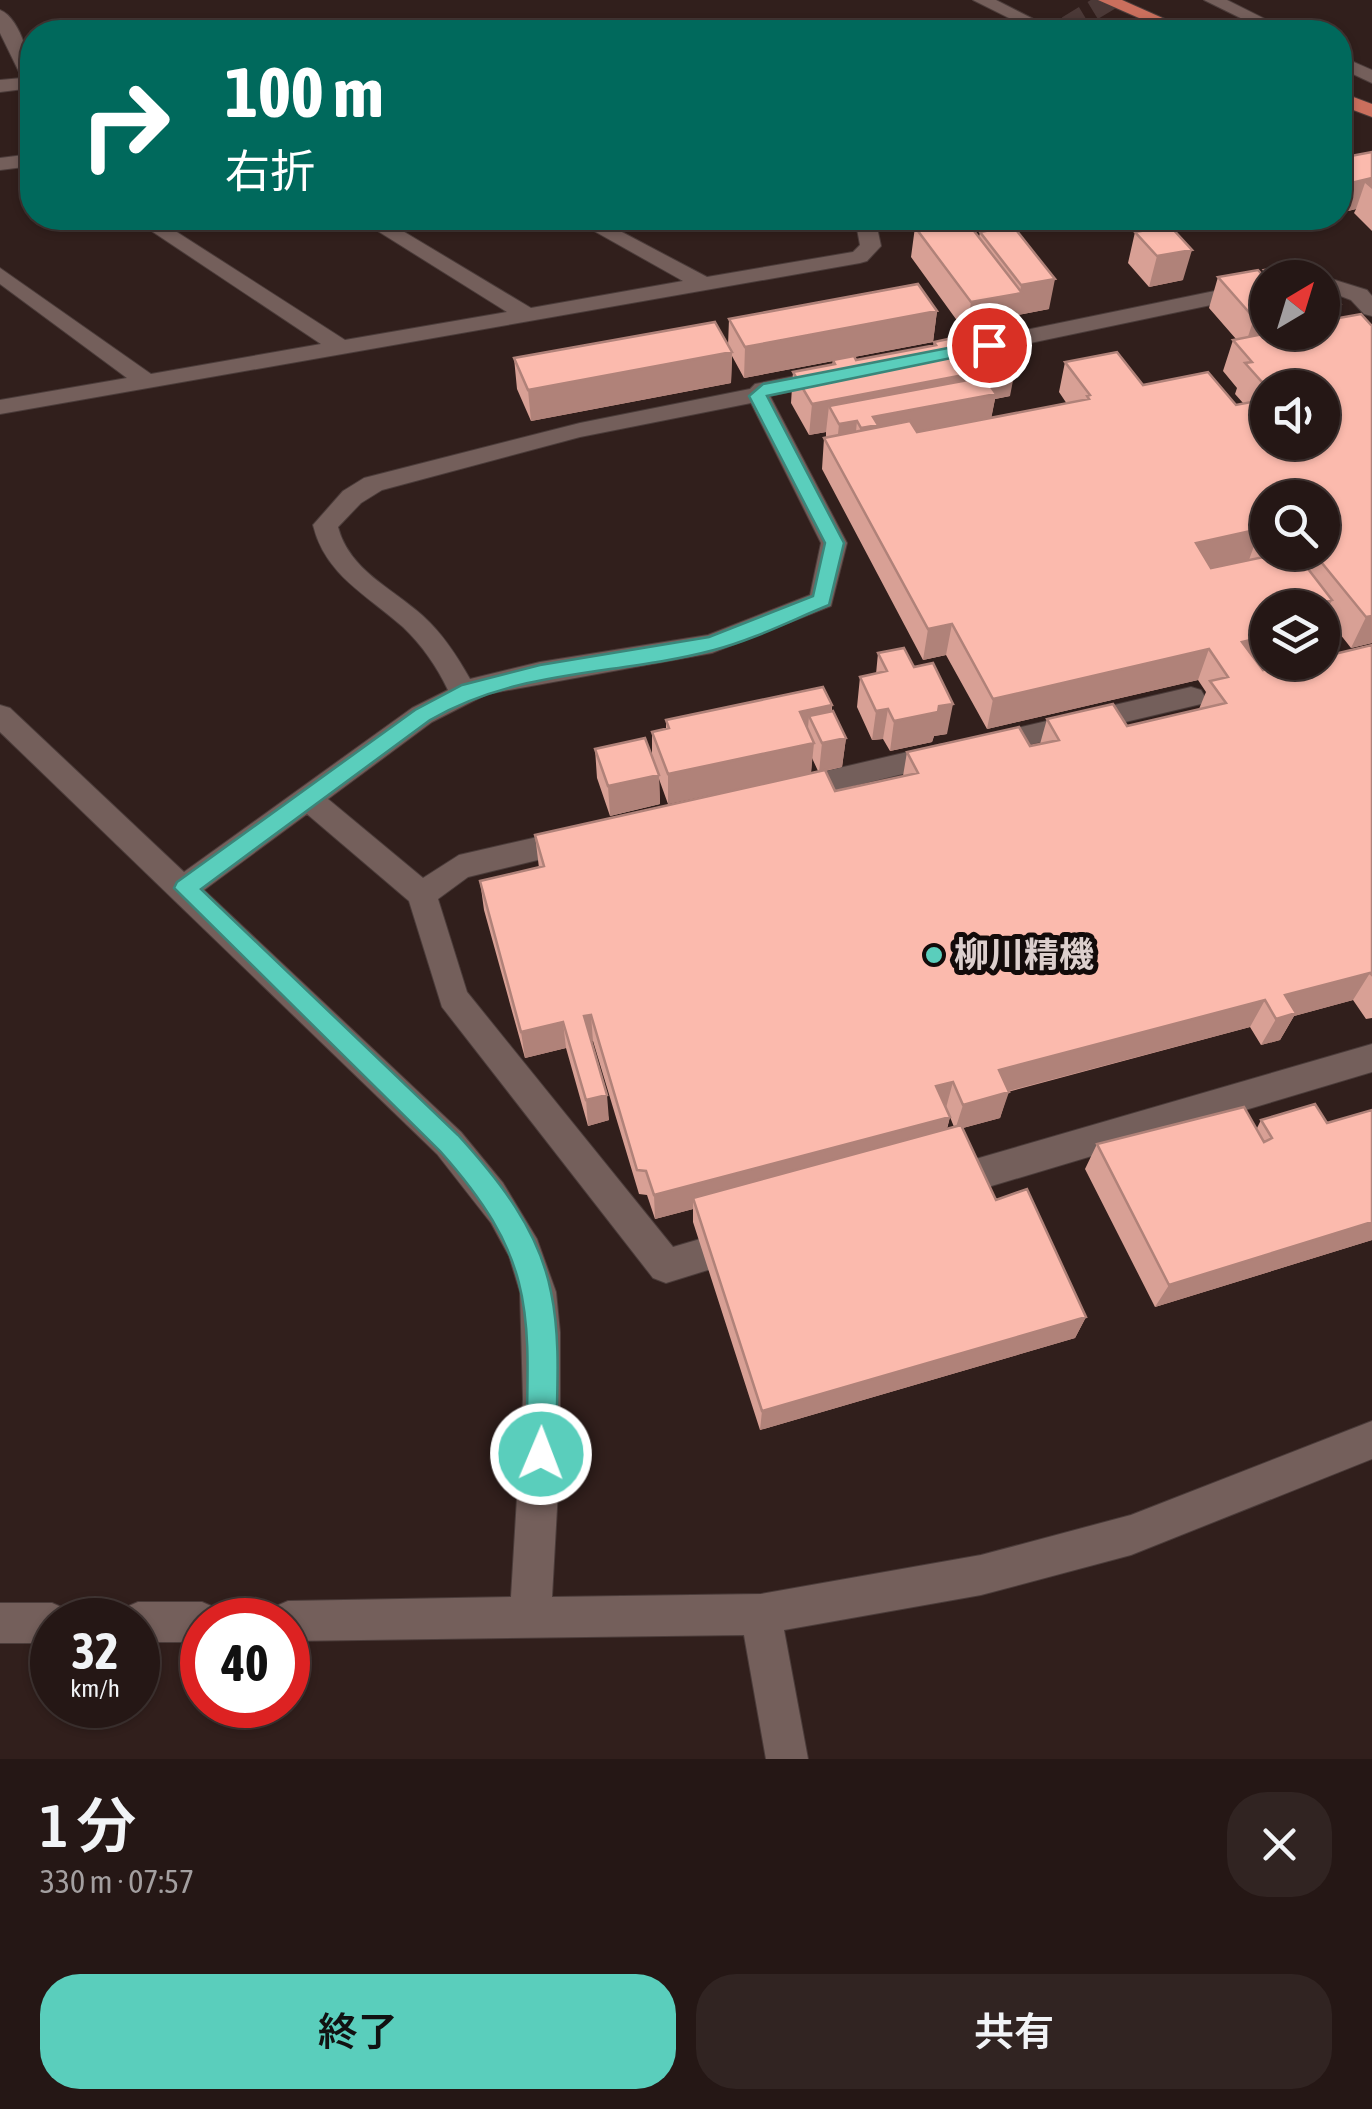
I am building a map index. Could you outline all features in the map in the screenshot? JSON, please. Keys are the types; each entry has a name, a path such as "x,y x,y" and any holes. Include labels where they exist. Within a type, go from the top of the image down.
{"highway":[{"path":"1107,0 1155,20"}],"street":[{"path":"982,0 1031,20"},
{"path":"1213,0 1256,20"},
{"path":"0,15 20,56"},
{"path":"161,230 341,347"},
{"path":"386,230 528,314"},
{"path":"604,230 704,284"},
{"path":"0,407 860,257 870,246 868,230"},
{"path":"0,274 146,381"},
{"path":"1340,284 1372,281"},
{"path":"1340,289 1359,296 1372,308"},
{"path":"932,356 1250,290"},
{"path":"462,692 454,674 416,624 344,566 327,545 325,525 334,512 373,484 450,461 580,430 758,396 763,389 857,371"},
{"path":"186,888 422,715 462,692 540,672 712,644 822,600 834,543 758,396"},
{"path":"768,796 1191,697"},
{"path":"0,714 449,1143 488,1187 519,1239 538,1291 542,1360 541,1454 530,1620"},
{"path":"308,799 422,895 453,998 666,1266 780,1232"},
{"path":"422,895 459,867 613,832"},
{"path":"914,1193 1372,1058"},
{"path":"310,1622 761,1614 981,1575 1131,1535 1372,1440"},
{"path":"761,1614 787,1759"},
{"path":"0,1623 30,1622"}],"building":[{"path":"1372,152 1372,178 1352,183 1352,156"},
{"path":"917,230 973,230 1022,293 971,302"},
{"path":"1016,230 1055,279 1021,285 980,232"},
{"path":"1174,230 1192,250 1157,256 1135,232"},
{"path":"1250,271 1250,313 1218,277"},
{"path":"918,284 937,311 745,347 729,319"},
{"name":"柳川精機","path":"1361,314 1372,326 1372,616 1366,617 1328,570 1340,570 1340,480 1250,480 1250,531 1196,543 1211,568 1250,560 1250,570 1309,570 1324,590 1250,590 1250,640 1242,642 1250,653 1250,680 1340,680 1340,653 1372,645 1372,975 1285,995 1296,1013 1276,1019 1265,1000 999,1070 1009,1092 963,1105 953,1082 936,1086 950,1117 654,1195 646,1171 637,1170 591,1015 584,1016 607,1095 586,1100 563,1022 521,1032 480,881 544,866 535,835 825,770 835,791 918,773 907,752 1019,727 1030,746 1059,740 1047,719 1113,704 1127,726 1226,703 1210,681 1228,677 1209,649 993,699 952,624 928,629 824,438 910,421 917,432 1089,399 1090,395 1065,362 1117,352 1143,385 1208,372 1236,405 1250,402 1250,460 1340,460 1340,370 1251,370 1245,363 1252,362 1233,340 1250,337 1250,350 1340,350 1340,318"},
{"path":"715,322 732,352 528,390 514,358"},
{"path":"994,335 1016,365 812,404 793,372 854,356 856,360 936,345 934,342 953,338 956,342"},
{"path":"984,377 996,394 873,417 878,425 861,428 857,421 839,424 829,406"},
{"path":"904,648 914,667 933,663 953,704 939,706 938,712 894,721 888,709 876,711 860,677 887,671 878,653"},
{"path":"823,687 832,705 800,712 814,743 668,774 652,732 669,728 666,720"},
{"path":"833,711 846,738 822,743 809,716"},
{"path":"645,738 659,775 608,786 595,749"},
{"path":"1315,1104 1327,1123 1372,1110 1372,1222 1169,1285 1097,1144 1244,1107 1264,1142 1272,1138 1261,1120"},
{"path":"961,1125 996,1200 1027,1189 1086,1317 762,1411 693,1198"}],"tunnel":[{"path":"1077,20 1110,0"}],"place":[{"name":"柳川精機","path":"934,955"}],"route":[{"path":"541,1454 538,1291 519,1239 488,1187 449,1143 186,888 422,715 462,692 540,672 712,644 822,600 834,543 758,396 763,389 989,345"}]}
